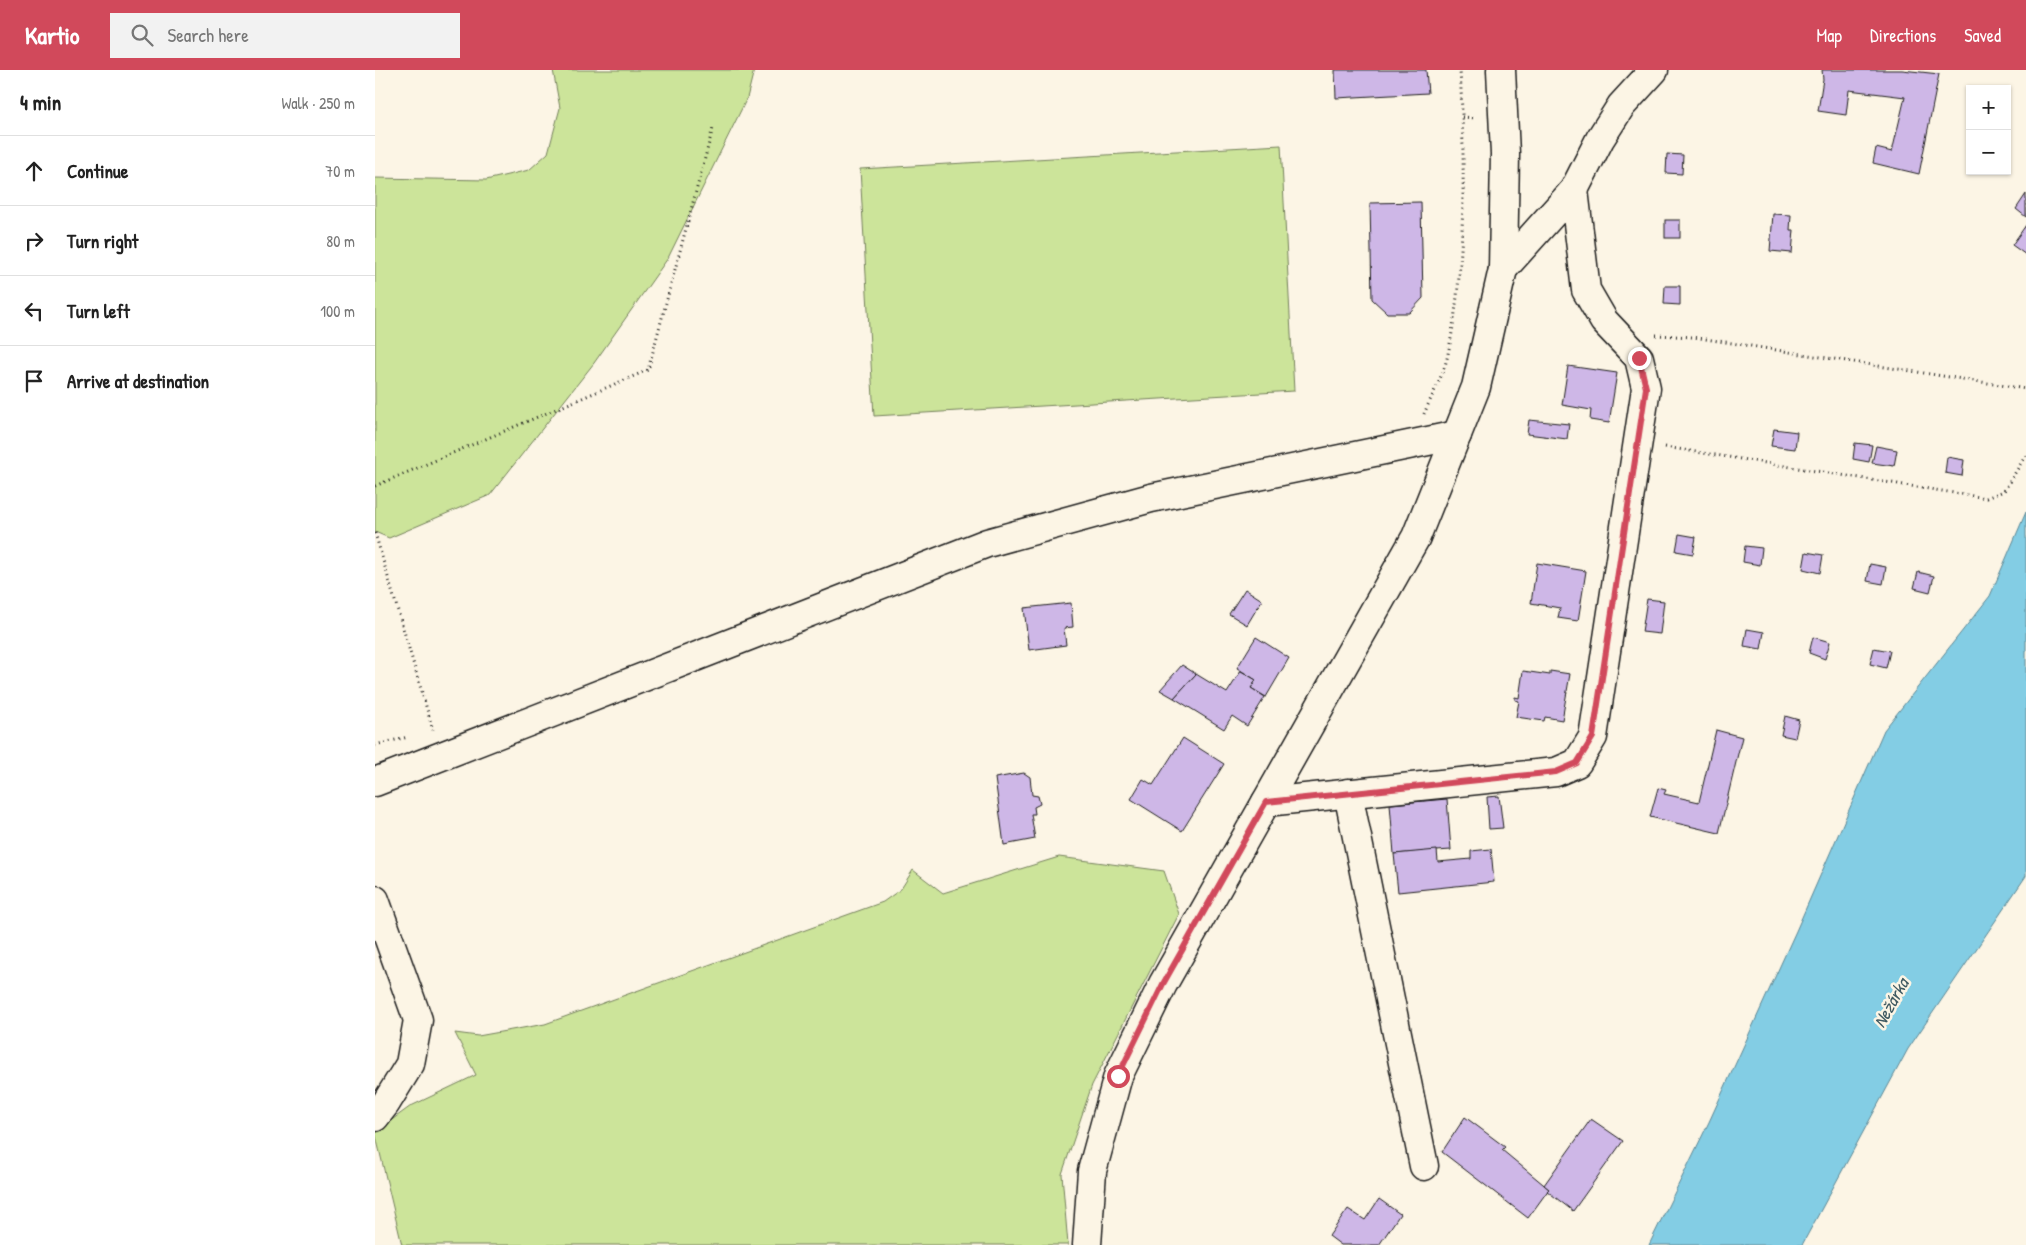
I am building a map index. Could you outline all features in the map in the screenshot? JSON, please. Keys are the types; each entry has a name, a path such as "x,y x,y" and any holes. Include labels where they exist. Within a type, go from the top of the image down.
{"street":[{"path":"1087,1245 1091,1171 1118,1076 1163,984 1416,537 1476,387 1503,269 1505,154 1501,70"},
{"path":"1503,269 1573,190 1600,139 1621,106 1654,70"},
{"path":"1266,802 1556,772 1577,763 1593,737 1646,388 1639,358 1603,320 1587,290 1573,190"},
{"path":"375,782 987,543 1151,498 1457,435"},
{"path":"1348,793 1424,1166"},
{"path":"375,900 418,1020 410,1064 387,1104 375,1117"}],"path":[{"path":"1415,417 1424,415 1448,356 1460,260 1463,118 1460,70"},
{"path":"375,486 648,370 713,128"},
{"path":"1616,333 1693,337 2026,389"},
{"path":"1637,442 1986,498 2004,491 2026,455"},
{"path":"375,533 440,757"},
{"path":"423,733 442,729"},
{"path":"375,745 414,736"}],"green space":[{"path":"553,70 754,70 747,98 668,258 594,363 490,495 389,538 375,532 375,178 486,180 529,170 548,153 560,108"},
{"path":"1281,145 1294,391 874,416 860,169"},
{"path":"1059,857 1164,871 1179,914 1092,1085 1062,1174 1068,1245 402,1245 375,1132 411,1106 476,1075 455,1033 478,1036 545,1024 883,902 901,889 913,870 943,893"}],"water":[{"name":"Nežárka","path":"2026,512 2026,876 1908,1049 1802,1245 1649,1245 1709,1122 1796,931 1884,730 1990,596"}],"building":[{"path":"1335,70 1426,70 1428,93 1336,98"},
{"path":"1822,70 1902,70 1939,74 1919,174 1873,163 1876,148 1892,152 1905,97 1849,90 1846,115 1818,111 1823,79"},
{"path":"1667,154 1683,155 1682,174 1666,173"},
{"path":"2026,194 2026,217 2016,209"},
{"path":"1421,202 1423,298 1409,313 1387,313 1372,299 1370,203"},
{"path":"1773,214 1791,215 1790,230 1794,230 1792,253 1770,251"},
{"path":"1665,220 1680,220 1680,238 1665,238"},
{"path":"2026,225 2026,255 2012,245"},
{"path":"1665,286 1680,286 1680,305 1664,304"},
{"path":"1568,366 1617,373 1609,423 1590,420 1591,410 1562,405"},
{"path":"1529,420 1569,424 1567,439 1527,434"},
{"path":"1774,429 1797,432 1795,449 1771,446"},
{"path":"1855,443 1872,445 1869,462 1853,459"},
{"path":"1876,446 1897,450 1894,466 1872,463"},
{"path":"1947,457 1964,460 1962,476 1945,473"},
{"path":"1679,534 1696,537 1693,554 1676,551"},
{"path":"1745,546 1762,548 1760,565 1743,562"},
{"path":"1806,552 1823,555 1820,573 1803,569"},
{"path":"1537,563 1586,571 1578,621 1558,618 1560,608 1531,603"},
{"path":"1870,564 1886,567 1883,584 1867,581"},
{"path":"1918,572 1934,576 1930,592 1914,588"},
{"path":"1245,589 1262,600 1247,625 1229,614"},
{"path":"1647,599 1664,601 1660,634 1642,632"},
{"path":"1071,603 1073,627 1064,628 1066,645 1029,650 1024,608"},
{"path":"1747,629 1764,632 1761,649 1744,646"},
{"path":"1256,637 1289,658 1266,697 1251,688 1256,680 1237,668"},
{"path":"1813,637 1830,642 1825,659 1809,653"},
{"path":"1874,648 1890,651 1886,668 1870,664"},
{"path":"1182,665 1196,674 1174,698 1160,690"},
{"path":"1241,671 1256,680 1251,688 1265,697 1247,726 1232,716 1224,729 1174,698 1196,674 1227,693"},
{"path":"1523,671 1550,675 1550,671 1570,674 1562,720 1545,717 1544,721 1516,717 1519,701 1515,700 1515,697 1519,698"},
{"path":"1785,716 1799,720 1795,738 1781,735"},
{"path":"1716,730 1742,737 1719,833 1650,817 1658,788 1666,790 1664,794 1699,802"},
{"path":"1183,738 1224,764 1182,831 1131,799 1143,779 1153,785"},
{"path":"1024,773 1030,777 1032,795 1038,796 1040,804 1034,807 1035,814 1031,814 1035,839 1004,845 995,778"},
{"path":"1499,796 1503,828 1489,829 1487,797"},
{"path":"1447,799 1451,850 1394,854 1390,804"},
{"path":"1491,849 1494,882 1398,892 1394,854 1437,850 1438,862 1471,859 1471,851"},
{"path":"1465,1117 1505,1147 1502,1150 1549,1189 1528,1218 1442,1152"},
{"path":"1591,1119 1623,1141 1573,1211 1547,1191 1549,1189 1544,1185"},
{"path":"1379,1199 1400,1214 1379,1245 1341,1245 1329,1236 1348,1209 1365,1220"}],"route":[{"path":"1118,1076 1163,984 1266,802 1556,772 1577,763 1593,737 1605,660 1621,541 1646,388 1639,358"}]}
